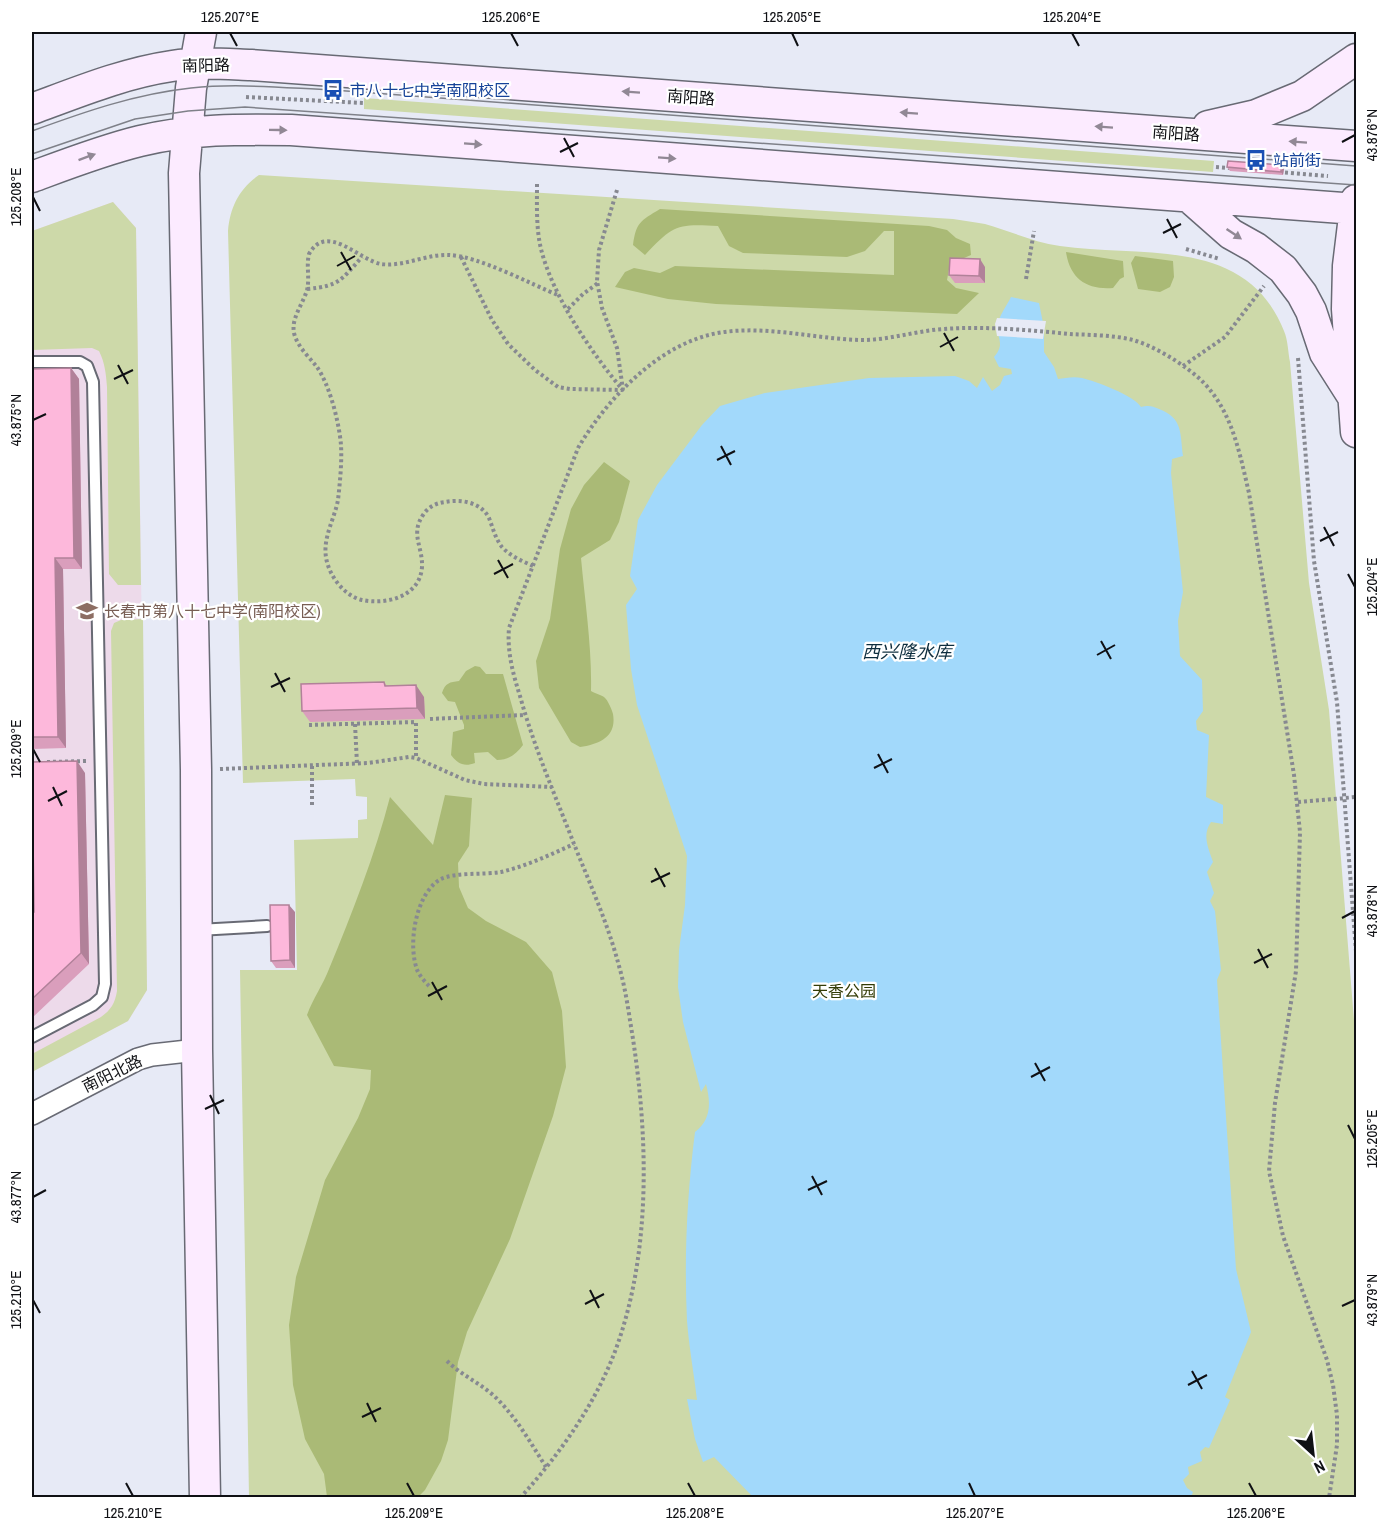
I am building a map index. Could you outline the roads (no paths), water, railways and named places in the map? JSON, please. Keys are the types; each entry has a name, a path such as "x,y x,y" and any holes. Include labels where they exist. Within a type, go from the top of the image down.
{"main road":[{"path":"201,32 186,134 184,173 196,770 197,1050 205,1497"},
{"path":"1178,133 1256,115 1280,106 1302,96 1356,59"},
{"name":"南阳路","path":"32,109 128,75 172,66 196,64 283,66 1356,146"},
{"path":"32,177 112,148 142,140 238,130 291,130 1189,197 1356,206 1347,266 1347,309 1356,432"},
{"path":"1189,197 1232,234 1256,248 1283,269 1302,294 1311,311 1325,353 1353,397"}],"street":[{"name":"南阳北路","path":"32,1114 138,1059 152,1055 197,1050"}],"lane":[{"path":"32,362 80,362 87,366 93,381 104,992 93,1005 32,1037"},
{"path":"197,930 267,926"}],"water":[{"name":"西兴隆水库","path":"1011,297 1039,303 1044,328 1044,352 1054,367 1058,379 1076,377 1105,386 1131,398 1141,407 1150,406 1167,413 1179,427 1183,456 1172,459 1171,473 1183,592 1178,621 1180,656 1202,680 1203,711 1196,721 1197,730 1209,735 1206,797 1223,805 1223,824 1211,822 1208,827 1207,841 1213,862 1207,872 1214,893 1210,901 1215,911 1221,970 1217,980 1236,1269 1251,1332 1225,1397 1230,1400 1209,1448 1205,1447 1200,1452 1202,1461 1188,1467 1189,1474 1183,1480 1187,1488 1193,1492 1191,1497 753,1497 714,1457 703,1462 695,1439 687,1399 697,1400 687,1321 688,1203 695,1132 707,1117 709,1098 706,1084 701,1092 683,1022 678,987 687,856 637,705 631,669 626,605 637,589 630,576 638,520 657,485 702,425 720,406 765,393 869,378 955,376 969,381 977,388 983,377 992,391 1000,385 1004,376 1012,374 1011,369 999,367 994,357 1000,344 999,321"}],"tram line":[{"path":"32,131 130,99 170,91 226,86 262,86 1356,166"},
{"path":"32,154 135,119 188,111 245,107 1356,185"}],"place":[{"name":"市八十七中学南阳校区","path":"333,90"},
{"name":"站前街","path":"1256,160"},
{"name":"长春市第八十七中学(南阳校区)","path":"87,611"}],"park label":[{"name":"天香公园","path":"844,991"}]}
